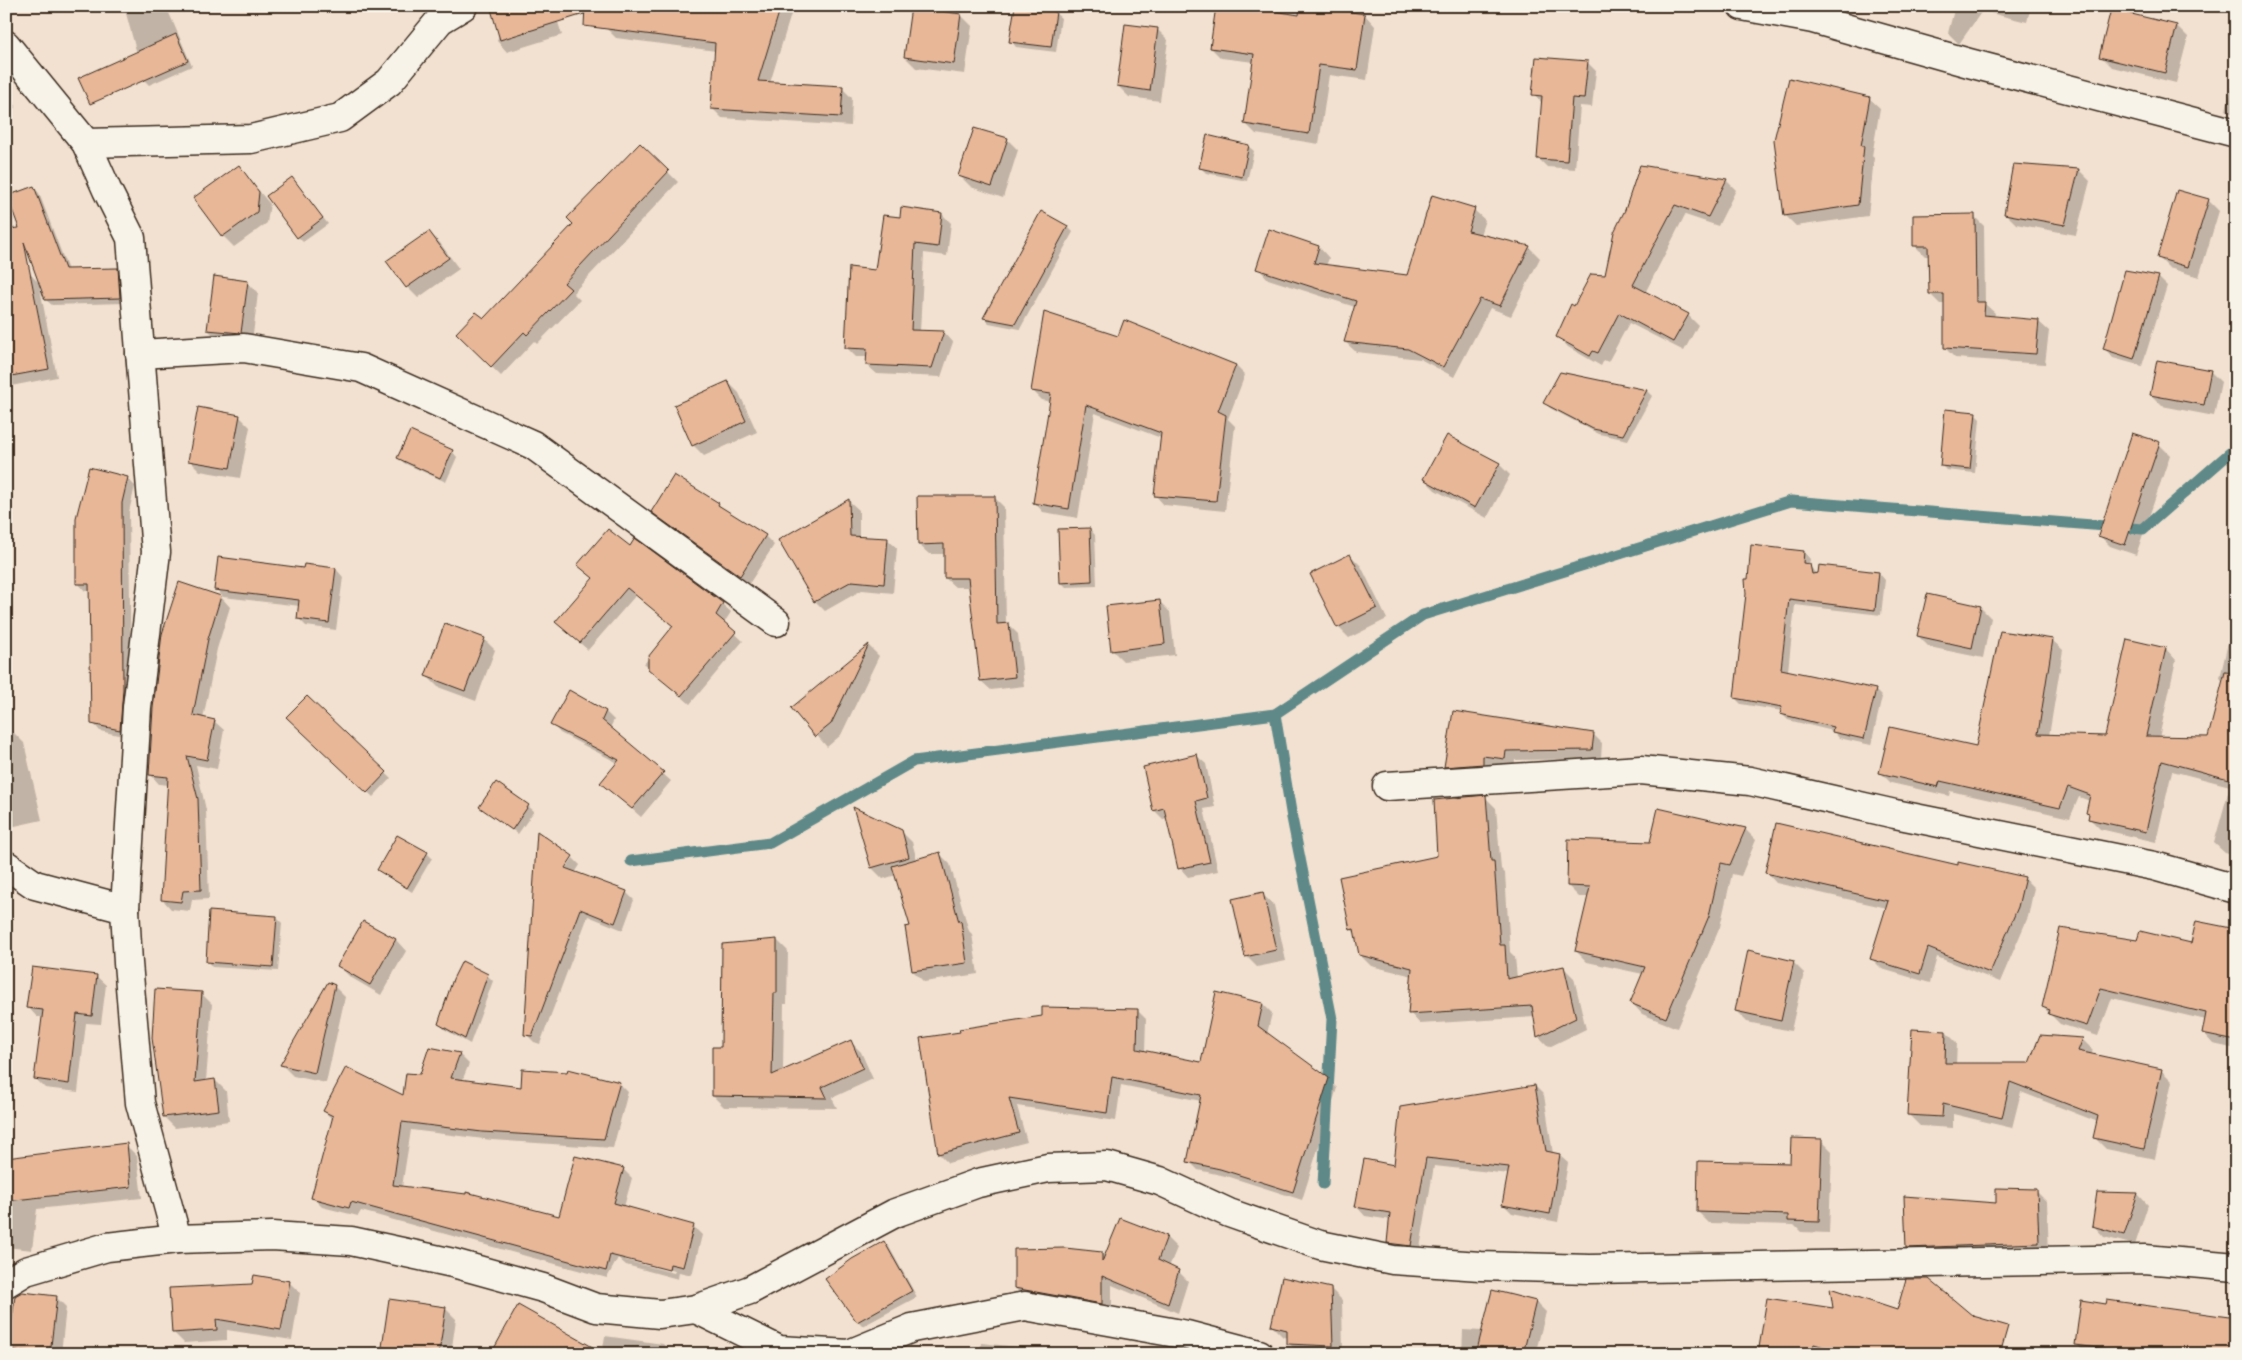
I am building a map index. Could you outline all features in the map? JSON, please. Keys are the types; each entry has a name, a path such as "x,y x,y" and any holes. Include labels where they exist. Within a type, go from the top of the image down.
{"street":[{"path":"86,143 251,138 340,118 389,82 440,20 463,6"},
{"path":"1742,6 1813,18 1969,63 2236,134"},
{"path":"6,44 86,143 131,238 156,552 136,707 125,909 140,1103 177,1239"},
{"path":"140,354 244,348 362,368 533,445 776,622"},
{"path":"1387,786 1641,770 1750,782 1895,814 2154,866 2236,889"},
{"path":"6,865 36,885 125,909"},
{"path":"6,1283 26,1271 108,1247 177,1239 272,1236 351,1240 453,1263 543,1288 596,1308 660,1314 696,1309 750,1290 895,1213 978,1183 1048,1168 1107,1166 1160,1182 1230,1213 1320,1245 1393,1260 1480,1266 1590,1269 2145,1259 2236,1267"},
{"path":"696,1309 779,1350 849,1354 912,1328 1025,1306 1186,1335 1259,1354"}],"building":[{"path":"490,6 583,6 584,14 500,40"},
{"path":"585,6 781,6 758,81 843,86 841,117 711,109 715,43 584,26"},
{"path":"1015,6 1056,12 1051,47 1009,42"},
{"path":"1216,6 1243,6 1299,15 1300,6 1310,6 1365,14 1357,70 1319,65 1309,134 1244,124 1254,54 1210,48"},
{"path":"911,7 961,14 954,64 904,57"},
{"path":"2111,9 2177,25 2165,73 2099,57"},
{"path":"1125,24 1158,28 1150,91 1117,86"},
{"path":"176,34 188,61 90,104 78,78"},
{"path":"1536,57 1588,61 1584,99 1572,98 1567,161 1537,159 1542,96 1532,95"},
{"path":"1789,78 1870,97 1861,146 1864,146 1858,205 1784,216 1774,140"},
{"path":"974,128 1008,138 992,187 958,176"},
{"path":"1207,135 1249,145 1242,177 1199,168"},
{"path":"640,143 669,171 564,283 571,289 527,335 524,332 491,367 456,333 476,312 484,318 573,224 567,218"},
{"path":"2013,164 2079,169 2065,225 2004,214"},
{"path":"239,165 259,192 257,212 222,237 193,198"},
{"path":"1640,165 1727,179 1708,217 1675,205 1633,285 1689,314 1673,342 1619,313 1598,353 1593,351 1590,356 1556,337 1571,304 1574,306 1591,274 1605,275 1614,232 1625,210"},
{"path":"292,177 323,218 297,238 266,196"},
{"path":"34,186 65,269 118,268 120,298 45,300 24,242 49,369 6,377 6,229 19,228 7,196"},
{"path":"2177,190 2209,199 2188,267 2157,258"},
{"path":"1432,195 1475,208 1468,231 1530,246 1500,306 1480,299 1443,367 1408,349 1344,342 1356,301 1256,269 1269,229 1319,246 1314,263 1407,275"},
{"path":"901,207 942,213 938,247 915,244 911,330 944,331 932,368 866,365 867,349 845,348 849,267 875,270 883,215 900,217"},
{"path":"1041,211 1068,226 1015,324 983,318"},
{"path":"1975,214 1976,302 1985,302 1984,315 2039,320 2036,354 1944,348 1944,294 1929,294 1928,246 1913,246 1913,215"},
{"path":"429,231 449,258 406,288 386,261"},
{"path":"2125,270 2159,276 2134,359 2103,349"},
{"path":"214,276 248,281 241,333 207,330"},
{"path":"1044,312 1118,336 1124,320 1236,365 1218,411 1226,415 1216,501 1154,496 1161,433 1086,405 1069,509 1033,503 1051,394 1031,391"},
{"path":"2157,360 2211,370 2204,405 2150,395"},
{"path":"1560,372 1647,390 1623,435 1593,429 1543,403"},
{"path":"728,381 746,421 692,446 674,405"},
{"path":"198,407 240,415 230,468 188,461"},
{"path":"1945,409 1976,412 1970,469 1940,466"},
{"path":"410,431 453,450 440,478 397,458"},
{"path":"2132,433 2160,442 2125,545 2098,536"},
{"path":"1447,435 1500,463 1475,508 1423,479"},
{"path":"89,467 128,477 122,503 123,689 120,730 91,724 89,584 76,584 76,518"},
{"path":"674,475 766,535 740,576 651,512"},
{"path":"917,496 995,496 997,624 1009,623 1015,677 980,681 968,578 944,578 944,544 918,545"},
{"path":"849,499 850,536 888,538 884,584 852,581 814,602 778,540"},
{"path":"1090,528 1092,581 1060,583 1058,529"},
{"path":"608,529 630,546 635,538 723,603 716,615 736,632 681,696 648,669 648,657 673,626 627,588 580,643 555,622 593,578 577,565"},
{"path":"1751,545 1804,551 1803,563 1810,564 1812,574 1818,573 1819,565 1879,572 1875,610 1789,599 1781,669 1876,689 1864,739 1832,732 1833,727 1780,714 1782,707 1734,698 1746,594 1745,579 1748,579"},
{"path":"1350,554 1377,608 1337,628 1310,574"},
{"path":"218,557 303,568 304,564 336,568 329,623 297,619 299,600 214,590"},
{"path":"179,582 221,596 208,639 193,715 215,720 207,760 187,756 198,799 201,890 183,891 181,902 161,900 168,777 149,775 153,708 162,634"},
{"path":"1927,594 1981,606 1972,648 1917,636"},
{"path":"1160,600 1165,644 1111,651 1106,606"},
{"path":"445,623 485,638 465,691 425,676"},
{"path":"2000,631 2053,639 2038,734 2105,736 2127,639 2166,648 2146,736 2208,737 2225,672 2236,673 2236,781 2162,761 2146,832 2088,819 2089,814 2086,813 2090,795 2068,787 2060,808 1940,781 1938,787 1879,773 1890,727 1976,746"},
{"path":"869,644 831,724 815,737 791,708"},
{"path":"569,690 606,711 602,720 664,772 632,809 600,783 619,760 550,725"},
{"path":"307,696 387,772 367,793 286,717"},
{"path":"1453,711 1594,733 1592,750 1506,751 1505,759 1483,756 1483,764 1444,767"},
{"path":"1197,754 1207,798 1196,801 1210,862 1178,869 1164,808 1153,811 1143,767"},
{"path":"496,782 529,805 512,830 479,807"},
{"path":"1486,795 1491,861 1494,861 1500,945 1505,945 1507,979 1564,966 1576,1018 1537,1037 1532,1006 1408,1014 1412,968 1359,955 1354,929 1350,930 1339,877 1437,856 1434,800"},
{"path":"853,807 902,830 909,857 871,868"},
{"path":"1658,808 1746,828 1730,865 1721,863 1709,916 1666,1018 1630,1003 1645,967 1575,951 1590,887 1567,886 1568,839 1650,842"},
{"path":"1776,823 1958,865 1958,862 2025,877 2018,907 1990,973 1928,948 1920,974 1870,959 1888,901 1765,873"},
{"path":"537,831 573,856 565,868 627,891 615,923 580,909 532,1036 524,1035"},
{"path":"397,835 428,852 407,888 377,870"},
{"path":"940,852 959,922 961,921 967,963 912,971 905,927 910,926 892,866"},
{"path":"1263,892 1276,950 1245,957 1232,899"},
{"path":"209,911 277,916 273,967 206,962"},
{"path":"363,921 396,939 370,985 337,966"},
{"path":"2196,921 2236,929 2236,1041 2202,1034 2206,1013 2101,988 2087,1026 2048,1014 2050,1010 2042,1007 2060,928 2137,940 2140,931 2191,943"},
{"path":"777,939 777,993 774,993 772,1075 851,1040 863,1068 822,1087 827,1098 712,1096 712,1047 721,1047 722,944"},
{"path":"1748,950 1794,961 1781,1021 1735,1011"},
{"path":"462,961 488,974 465,1039 438,1024 453,979"},
{"path":"32,967 97,975 92,1016 77,1014 69,1084 34,1079 43,1010 26,1008"},
{"path":"328,982 335,985 315,1073 280,1065"},
{"path":"155,989 202,992 195,1082 215,1079 219,1110 163,1117 152,1038"},
{"path":"1216,992 1263,1003 1258,1026 1329,1078 1293,1192 1220,1169 1187,1162 1201,1095 1112,1077 1107,1113 1009,1098 1019,1133 938,1154 920,1038 960,1032 959,1029 1042,1016 1042,1007 1138,1009 1137,1049 1201,1062"},
{"path":"1912,1029 1946,1031 1945,1063 2029,1063 2040,1035 2083,1038 2078,1051 2162,1069 2144,1149 2093,1138 2098,1116 2010,1082 2002,1118 1943,1104 1942,1117 1907,1115"},
{"path":"429,1047 460,1053 451,1078 521,1087 522,1069 567,1072 568,1069 620,1082 604,1139 482,1132 402,1122 393,1185 466,1194 466,1192 559,1216 575,1156 624,1168 614,1203 694,1225 683,1267 670,1264 669,1270 610,1255 606,1271 351,1202 349,1208 311,1198 333,1116 323,1111 346,1067 403,1095 406,1073 420,1074"},
{"path":"1535,1085 1546,1151 1560,1154 1550,1214 1502,1205 1509,1167 1426,1158 1411,1246 1387,1243 1390,1213 1355,1207 1364,1159 1394,1165 1400,1107"},
{"path":"1791,1138 1822,1139 1819,1222 1788,1221 1788,1215 1697,1212 1698,1161 1790,1163"},
{"path":"127,1143 131,1187 6,1201 6,1158"},
{"path":"1996,1188 2037,1189 2039,1243 1906,1248 1904,1196 1996,1203"},
{"path":"2097,1192 2138,1193 2124,1235 2092,1226"},
{"path":"1120,1218 1167,1236 1158,1260 1179,1270 1168,1304 1102,1276 1102,1304 1014,1288 1014,1249 1065,1248 1102,1252 1102,1262"},
{"path":"884,1241 912,1291 857,1322 825,1279 852,1259"},
{"path":"254,1275 290,1281 281,1330 216,1319 217,1330 172,1333 169,1288 252,1284"},
{"path":"1282,1277 1331,1288 1333,1346 1287,1344 1287,1330 1271,1326"},
{"path":"1906,1279 1929,1279 1973,1316 2008,1326 2000,1354 1849,1354 1814,1344 1811,1354 1758,1354 1767,1298 1833,1308 1830,1288 1897,1310"},
{"path":"1492,1290 1536,1301 1523,1354 1476,1354"},
{"path":"22,1292 57,1296 50,1354 8,1349 15,1296"},
{"path":"389,1299 446,1307 439,1353 382,1347"},
{"path":"2081,1300 2106,1304 2107,1300 2236,1318 2236,1354 2146,1354 2075,1345"},
{"path":"518,1305 605,1354 491,1354"}],"waterway":[{"path":"631,861 770,843 914,761 1275,714 1423,615 1791,501 2143,529 2231,452 2236,453"},
{"path":"1275,714 1292,818 1332,1019 1323,1184"}]}
